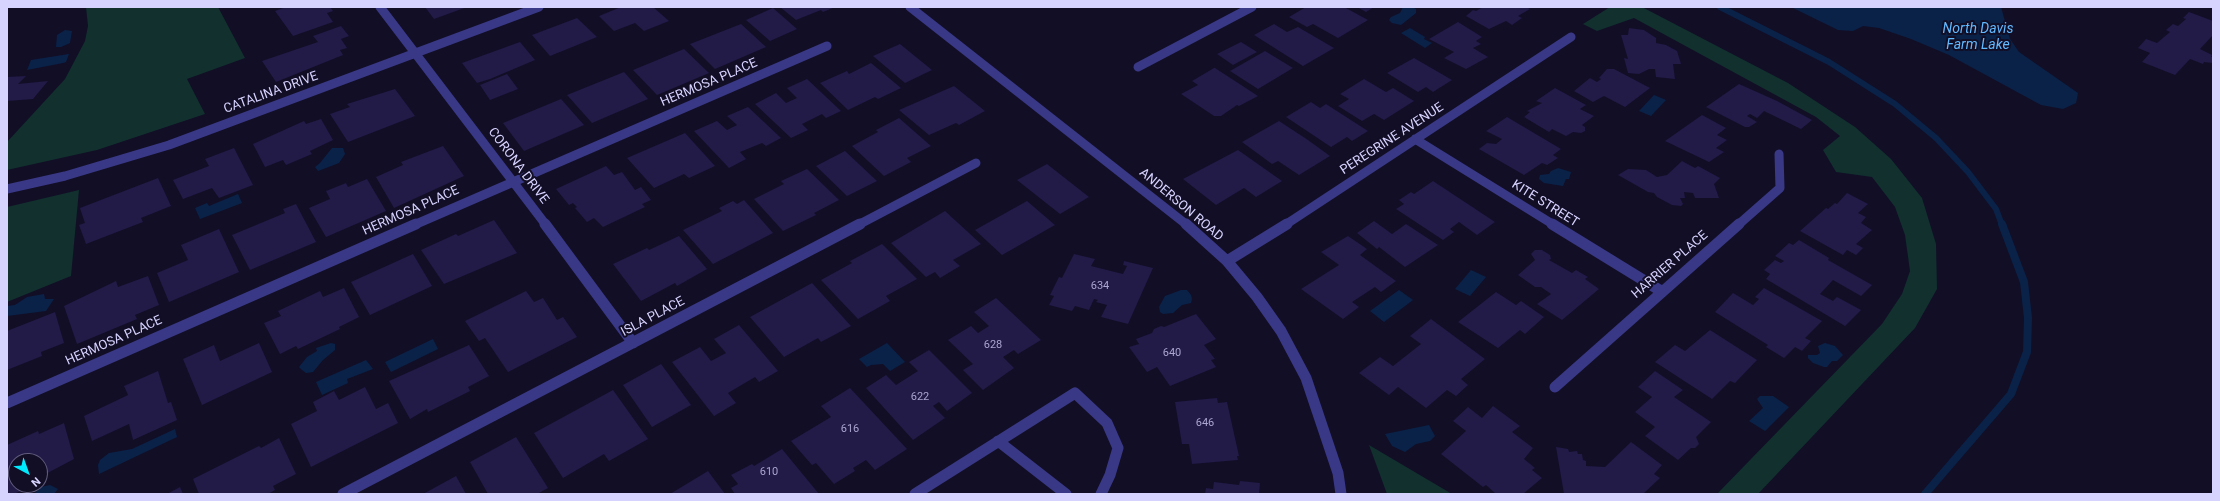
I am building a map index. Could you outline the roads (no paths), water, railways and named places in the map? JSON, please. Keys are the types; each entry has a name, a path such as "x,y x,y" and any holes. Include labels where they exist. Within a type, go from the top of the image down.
{"street":[{"name":"CORONA DRIVE","path":"380,7 514,181 633,343"},
{"name":"CATALINA DRIVE","path":"7,189 65,176 133,157 538,7"},
{"name":"ANDERSON ROAD","path":"910,7 1185,223 1227,261 1257,297 1280,330 1306,378 1338,473 1341,494"},
{"path":"1138,67 1252,7"},
{"name":"PEREGRINE AVENUE","path":"1227,261 1260,242 1571,37"},
{"name":"HERMOSA PLACE","path":"7,403 827,46"},
{"name":"KITE STREET","path":"1415,139 1661,291"},
{"name":"HARRIER PLACE","path":"1554,388 1661,291 1780,188 1779,154"},
{"name":"ISLA PLACE","path":"343,494 976,163"},
{"path":"915,494 1075,393 1107,423 1118,448 1110,475 1101,494"},
{"path":"998,441 1066,494"}],"water":[{"path":"1403,7 1412,7 1416,9 1416,13 1401,25 1392,23 1389,20 1391,17 1400,13"},
{"name":"North Davis Farm Lake","path":"1791,7 2001,7 2010,39 2019,52 2078,93 2076,103 2063,109 2041,105 1949,55 1911,39 1879,28 1863,26 1853,31 1838,30"},
{"path":"1410,28 1425,37 1424,39 1432,43 1425,48 1401,33"},
{"path":"65,30 72,31 70,43 61,47 56,47 57,35"},
{"path":"69,54 66,62 27,70 31,60"},
{"path":"1654,95 1666,100 1651,116 1639,111"},
{"path":"332,148 343,148 345,154 339,163 318,171 315,167"},
{"path":"1558,168 1571,172 1569,179 1566,179 1563,186 1544,183 1539,179 1540,175 1549,174 1551,171"},
{"path":"238,194 242,203 200,219 195,208 207,203 209,206"},
{"path":"1471,270 1486,277 1470,296 1455,289"},
{"path":"1181,290 1187,290 1191,295 1191,303 1182,305 1173,313 1163,314 1160,312 1159,307 1165,296"},
{"path":"1399,290 1413,300 1384,322 1370,311"},
{"path":"44,294 45,299 54,299 46,311 7,316 7,306 15,305 27,297"},
{"path":"433,339 438,349 391,372 385,362"},
{"path":"331,343 335,344 335,350 323,360 313,372 306,373 299,367 307,357 317,351 316,348"},
{"path":"887,343 905,362 890,371 883,364 871,365 867,367 859,359"},
{"path":"1825,343 1835,346 1843,355 1837,361 1832,361 1827,367 1813,363 1808,358 1808,355 1817,355 1820,353 1818,346"},
{"path":"366,360 373,369 347,379 348,383 322,395 316,382"},
{"path":"1760,396 1773,396 1789,407 1765,431 1749,421 1763,408 1757,399"},
{"path":"1429,425 1435,436 1430,441 1416,444 1405,452 1392,446 1385,434"},
{"path":"175,429 177,437 99,474 98,465 100,460 109,453 132,449"},
{"path":"48,485 58,489 54,494 34,494 48,493"}],"waterway":[{"path":"1720,7 1829,62 1895,104 1936,138 1968,172 1996,209 2002,225"},
{"path":"1925,494 2011,394 2027,352 2028,318 2024,282 2002,224"}]}
